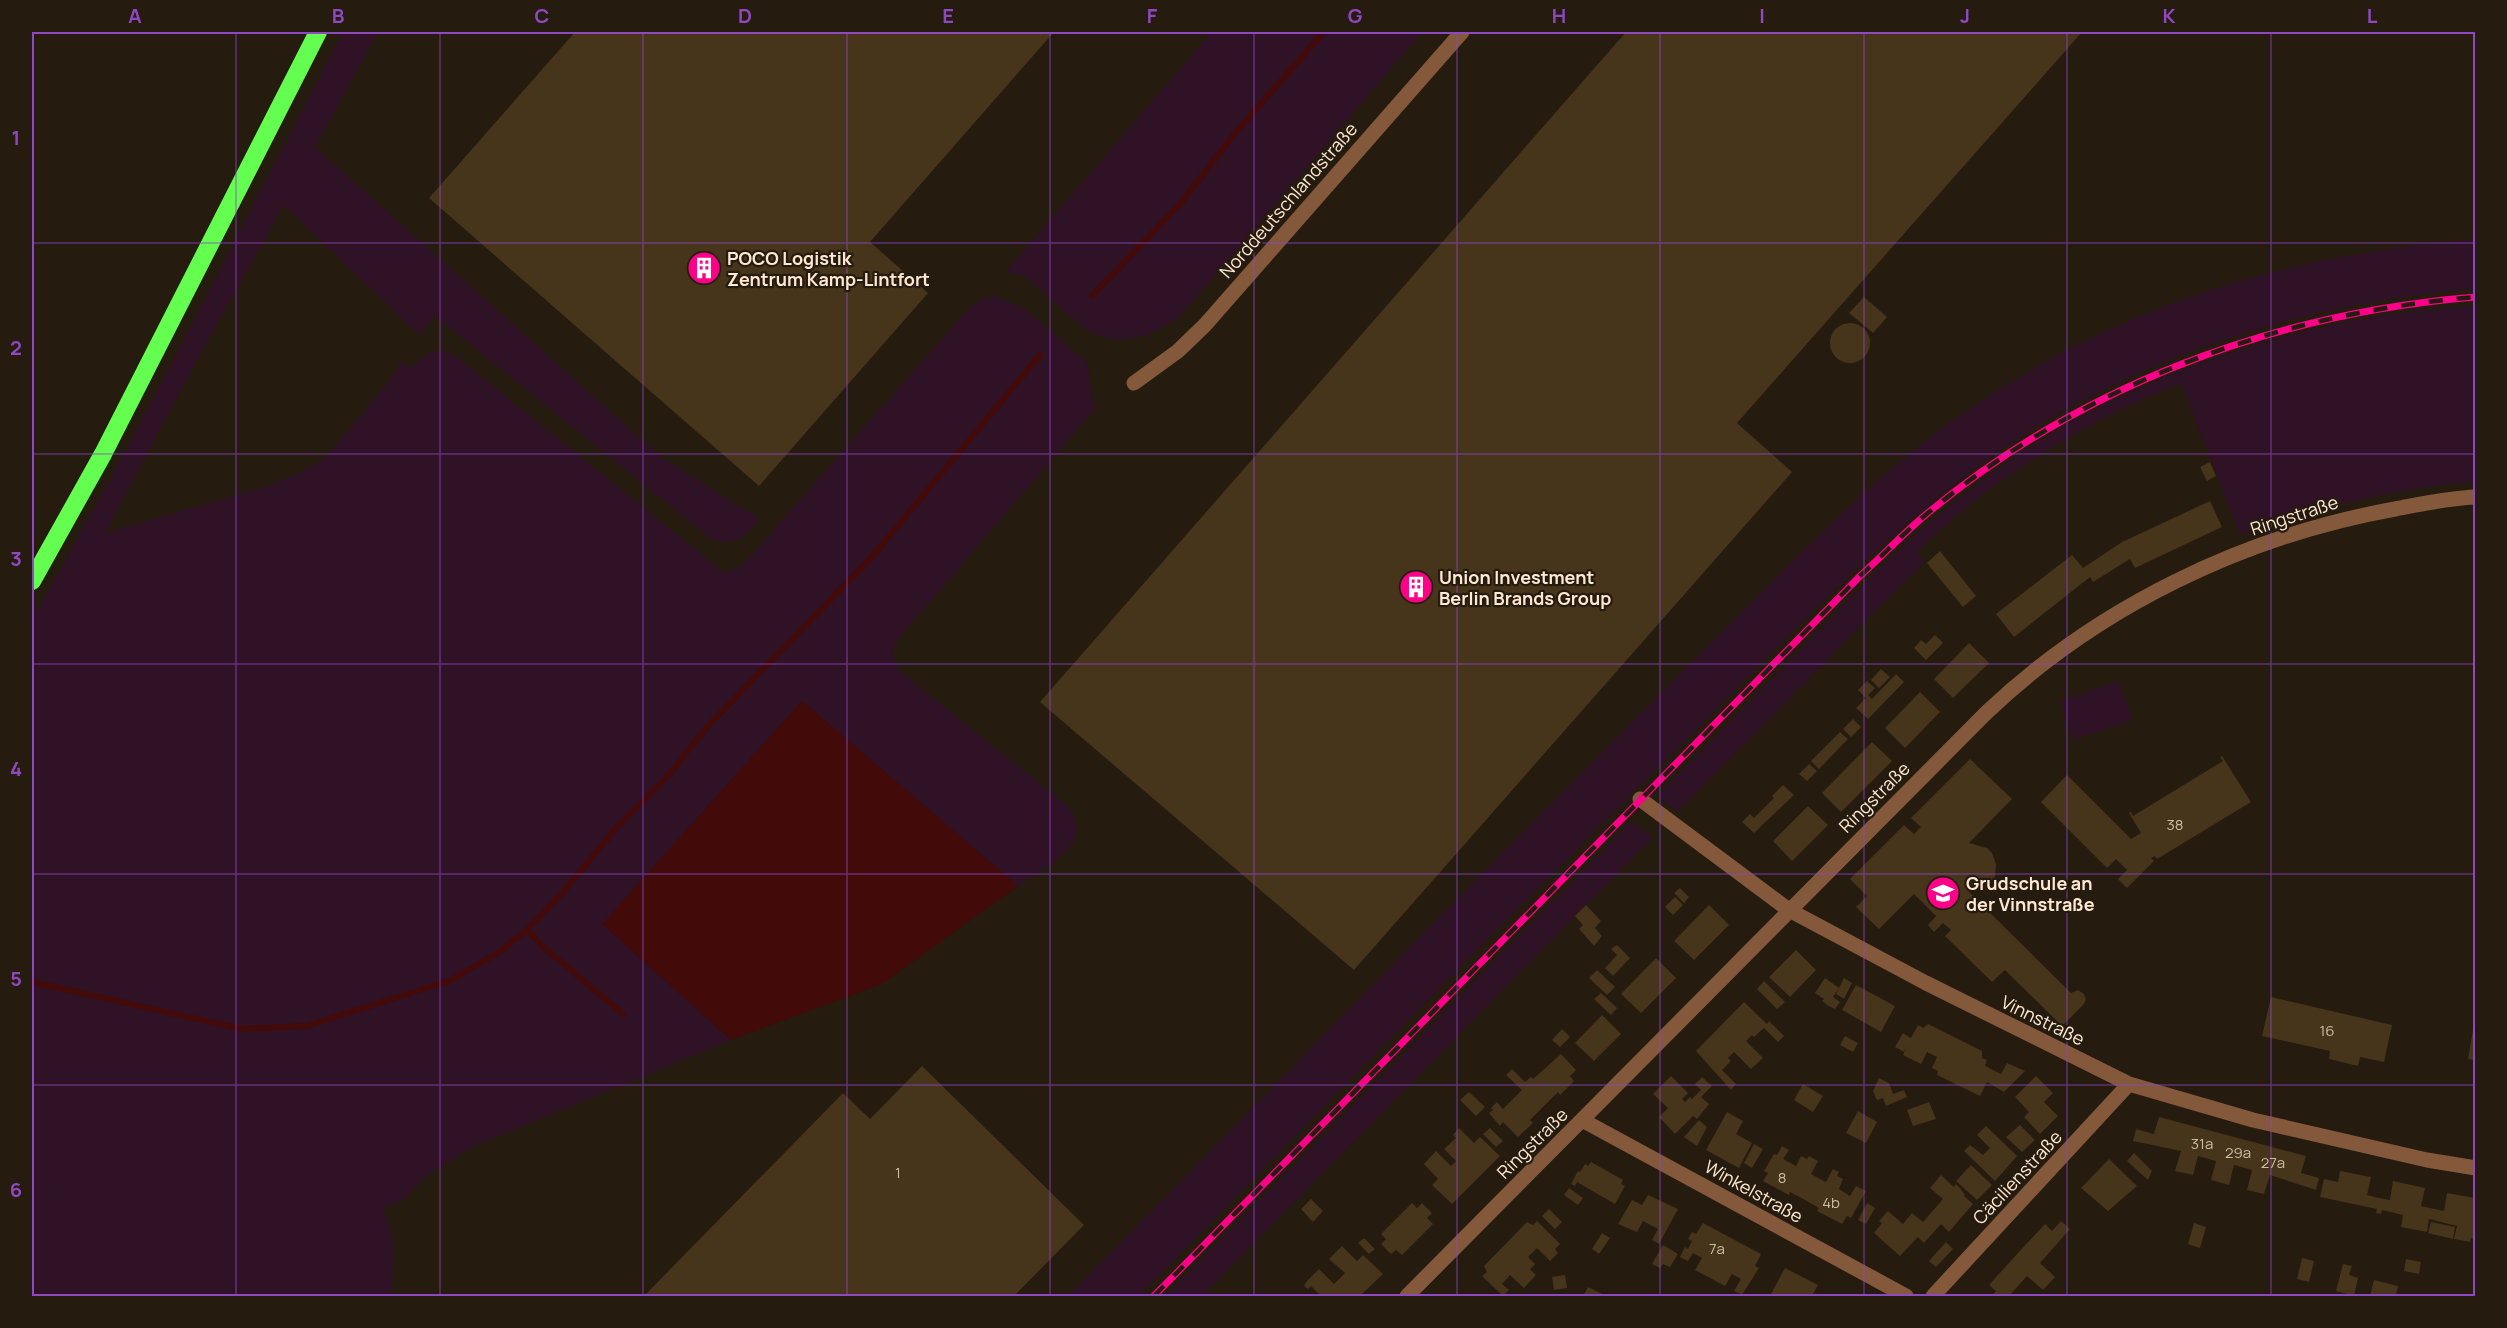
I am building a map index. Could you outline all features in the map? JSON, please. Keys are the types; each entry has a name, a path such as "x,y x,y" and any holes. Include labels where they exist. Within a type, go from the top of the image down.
{"highway":[{"path":"32,580 103,454 318,32"}],"street":[{"name":"Norddeutschlandstraße","path":"1134,383 1178,351 1205,325 1462,32"},
{"name":"Ringstraße","path":"1407,1296 1789,910 2007,693 2040,665 2090,631 2159,590 2246,550 2344,518 2455,498 2475,497"},
{"name":"Vinnstraße","path":"1640,800 1789,910 1926,983 2129,1084 2253,1120 2427,1160 2475,1168"},
{"name":"Cäcilienstraße","path":"1933,1296 2129,1084"},
{"name":"Winkelstraße","path":"1582,1120 1906,1296"}],"shaded area":[{"path":"343,32 378,32 315,147 662,458 759,519 738,539 725,542 710,538 435,316 419,335 284,205 200,354 105,533 268,486 301,473 325,458 386,385 402,361 411,369 427,354 438,351 458,358 722,571 727,572 741,566 749,558 969,308 987,296 997,297 1025,309 1087,362 1093,401 1097,407 903,633 892,650 894,662 901,672 1067,806 1075,819 1077,831 1073,842 1065,852 1018,886 802,701 603,924 731,1040 474,1146 426,1176 403,1200 382,1208 391,1231 394,1251 390,1296 32,1296 32,619 152,401"},
{"path":"1212,32 1422,32 1181,315 1162,328 1139,337 1116,339 1093,333 1078,323 1031,281 1021,275 1006,271"},
{"path":"2475,239 2475,289 2416,295 2358,305 2243,334 2187,353 2079,402 2028,432 1981,464 1892,536 1809,615 1139,1296 1068,1296 1791,563 1873,484 1942,428 1995,392 2101,333 2204,292 2310,263 2420,245"},
{"path":"2475,306 2475,481 2356,500 2240,535 2181,383 2110,415 2075,434 2041,454 1975,500 1917,552 1925,563 1677,812 1657,796 1905,544 1973,487 2011,459 2051,434 2092,411 2183,370 2278,338 2376,316"},
{"path":"2119,681 2132,720 2073,740 2060,701"},
{"path":"802,701 1018,886 882,984 731,1040 602,924"},
{"path":"1631,822 1653,837 1202,1296 1165,1296"}],"building":[{"name":"POCO Logistik Zentrum Kamp-Lintfort","path":"575,32 1054,32 870,242 928,293 759,486 429,198"},
{"name":"Union Investment Berlin Brands Group","path":"1626,32 2082,32 1737,423 1792,472 1354,970 1040,702"},
{"path":"1864,297 1887,317 1873,333 1849,313"},
{"path":"1850,323 1858,324 1864,329 1869,335 1869,351 1864,357 1858,362 1850,363 1842,362 1836,357 1831,351 1830,343 1831,335 1836,329 1842,324"},
{"path":"2210,462 2216,476 2207,481 2200,467"},
{"path":"2210,501 2222,527 2135,568 2130,559 2093,582 2090,577 2014,637 1996,614 2072,555 2083,568 2122,542"},
{"path":"1940,551 1976,596 1963,607 1927,563"},
{"path":"1935,635 1943,643 1926,660 1914,648 1921,640 1926,644"},
{"path":"1969,643 1989,663 1953,698 1934,679"},
{"path":"1881,669 1890,677 1879,688 1871,680"},
{"path":"1896,674 1904,682 1868,719 1856,708 1866,698 1858,690 1867,681 1875,688 1868,695 1872,699"},
{"path":"1920,692 1940,712 1905,748 1885,728"},
{"path":"1853,719 1861,727 1851,737 1843,729"},
{"path":"1840,732 1848,739 1819,769 1811,761"},
{"path":"1872,742 1892,761 1841,812 1822,793"},
{"path":"2222,756 2251,802 2157,859 2155,856 2151,858 2154,861 2127,888 2118,879 2127,870 2116,859 2107,868 2041,802 2067,775 2131,839 2141,833 2129,813 2131,812 2133,816 2223,761 2220,757"},
{"name":"Grudschule an der Vinnstraße","path":"1970,759 2012,799 1969,843 1987,848 1992,853 1996,864 1995,877 1987,887 1969,892 2071,993 2078,990 2084,994 2086,1000 2083,1005 2062,1026 2005,970 1992,982 1945,936 1951,930 1943,923 1934,932 1928,925 1936,916 1914,894 1879,929 1856,907 1867,896 1850,879 1904,825 1914,834 1921,827 1911,818"},
{"path":"1809,764 1817,771 1807,781 1799,774"},
{"path":"1783,785 1794,795 1754,833 1742,822 1750,814 1754,818 1774,798 1772,796"},
{"path":"1808,806 1828,825 1792,861 1773,841"},
{"path":"1680,888 1689,897 1684,903 1674,893"},
{"path":"1675,897 1683,905 1673,915 1665,907"},
{"path":"1586,905 1601,921 1595,928 1602,936 1594,946 1579,929 1583,925 1575,916"},
{"path":"1709,905 1729,925 1694,960 1674,941"},
{"path":"1617,945 1630,958 1613,976 1605,968 1617,955 1611,949"},
{"path":"1796,950 1816,970 1790,997 1769,977"},
{"path":"1656,958 1676,978 1641,1013 1621,994"},
{"path":"1597,970 1615,987 1607,995 1589,978"},
{"path":"1825,978 1839,988 1833,997 1840,1002 1835,1009 1822,1001 1824,999 1815,993"},
{"path":"1844,978 1852,983 1844,999 1836,994"},
{"path":"1764,981 1785,1002 1777,1009 1757,989"},
{"path":"1856,985 1895,1006 1881,1032 1842,1010"},
{"path":"1601,993 1617,1008 1611,1015 1594,999"},
{"path":"2271,997 2392,1025 2384,1062 2360,1057 2358,1066 2329,1059 2330,1051 2262,1036"},
{"path":"1744,1002 1767,1024 1769,1021 1784,1036 1778,1042 1764,1028 1746,1041 1763,1058 1751,1069 1734,1052 1728,1058 1731,1061 1722,1070 1736,1084 1731,1090 1696,1051"},
{"path":"1602,1015 1621,1034 1594,1061 1575,1043"},
{"path":"1928,1024 1982,1051 1982,1058 1987,1060 1985,1066 2001,1074 2007,1063 2025,1071 2004,1092 1987,1082 1980,1096 1937,1075 1938,1071 1932,1068 1937,1057 1927,1052 1921,1064 1903,1055 1908,1044 1904,1052 1895,1047 1903,1033 1911,1038 1918,1025 1923,1028"},
{"path":"2475,1024 2475,1060 2468,1059"},
{"path":"1562,1029 1570,1037 1560,1047 1552,1040"},
{"path":"1845,1036 1858,1043 1853,1052 1840,1045"},
{"path":"1561,1054 1576,1070 1570,1076 1574,1081 1560,1095 1558,1092 1530,1120 1533,1123 1518,1137 1503,1122 1500,1126 1489,1113 1493,1110 1491,1108 1497,1102 1503,1109 1522,1090 1506,1075 1512,1069 1525,1082 1531,1077 1533,1079"},
{"path":"922,1066 1084,1225 1014,1296 644,1296 843,1093 870,1119"},
{"path":"1671,1076 1688,1093 1682,1099 1685,1102 1701,1090 1695,1084 1702,1077 1712,1086 1701,1097 1709,1104 1697,1119 1693,1116 1675,1134 1659,1117 1668,1108 1653,1094"},
{"path":"2036,1076 2053,1093 2044,1102 2058,1116 2040,1134 2024,1117 2029,1112 2015,1097"},
{"path":"1879,1078 1889,1083 1893,1094 1904,1090 1907,1097 1886,1106 1883,1098 1877,1100 1873,1091"},
{"path":"1803,1084 1823,1096 1813,1112 1794,1100"},
{"path":"1469,1092 1485,1107 1476,1116 1460,1100"},
{"path":"1929,1102 1936,1119 1913,1126 1907,1110"},
{"path":"1858,1111 1877,1122 1866,1143 1846,1133"},
{"path":"1727,1112 1743,1121 1736,1134 1752,1143 1739,1168 1706,1150"},
{"path":"2159,1117 2306,1156 2301,1173 2319,1178 2316,1190 2270,1175 2264,1194 2247,1190 2252,1170 2234,1165 2229,1185 2211,1180 2216,1161 2198,1156 2193,1175 2175,1171 2181,1151 2133,1141 2136,1129 2154,1134"},
{"path":"1699,1120 1707,1127 1697,1146 1684,1137"},
{"path":"2020,1125 2035,1140 2022,1152 2006,1137"},
{"path":"1986,1126 2017,1156 1995,1181 1964,1151 1970,1145 1983,1155 1990,1148 1977,1135"},
{"path":"1459,1128 1474,1143 1480,1137 1500,1156 1452,1204 1432,1185 1438,1179 1424,1164 1436,1151 1451,1166 1456,1161 1444,1149 1456,1138 1453,1135"},
{"path":"1490,1128 1503,1141 1496,1147 1483,1134"},
{"path":"1754,1144 1763,1149 1752,1168 1744,1163"},
{"path":"1782,1146 1789,1150 1783,1159 1796,1166 1801,1156 1807,1159 1809,1156 1818,1161 1811,1174 1826,1182 1833,1169 1839,1172 1837,1176 1843,1179 1839,1189 1850,1196 1856,1186 1866,1191 1851,1218 1847,1216 1842,1224 1817,1211 1819,1208 1805,1200 1790,1192 1789,1195 1763,1181 1768,1173 1764,1171 1774,1154 1777,1155"},
{"path":"2134,1153 2152,1171 2148,1180 2127,1161"},
{"path":"2109,1159 2137,1186 2108,1211 2081,1188"},
{"path":"1591,1162 1623,1180 1621,1184 1625,1186 1615,1204 1577,1182 1575,1186 1571,1184 1578,1171 1580,1172 1585,1164 1588,1166"},
{"path":"1971,1165 1992,1185 1977,1200 1956,1181"},
{"path":"2340,1171 2371,1177 2367,1195 2379,1198 2390,1200 2393,1181 2425,1188 2421,1206 2444,1211 2447,1193 2475,1198 2475,1239 2471,1238 2470,1242 2454,1239 2457,1226 2429,1219 2427,1232 2401,1227 2403,1215 2382,1210 2381,1214 2376,1213 2377,1209 2320,1197 2324,1179 2338,1182"},
{"path":"1941,1175 1954,1187 1956,1184 1973,1204 1949,1232 1941,1224 1924,1243 1918,1237 1900,1256 1874,1233 1882,1223 1879,1221 1888,1211 1903,1224 1912,1213 1923,1222 1943,1199 1930,1188"},
{"path":"1569,1188 1583,1198 1578,1205 1564,1195"},
{"path":"1648,1195 1678,1209 1659,1244 1652,1240 1658,1229 1643,1221 1637,1232 1618,1224 1632,1200 1642,1205"},
{"path":"1311,1199 1323,1211 1313,1222 1301,1209"},
{"path":"1412,1203 1417,1208 1422,1203 1432,1213 1427,1218 1433,1224 1402,1255 1396,1250 1391,1254 1381,1244 1386,1239 1381,1234"},
{"path":"1867,1203 1875,1208 1866,1224 1858,1220"},
{"path":"1549,1209 1562,1222 1555,1229 1542,1216"},
{"path":"1537,1221 1560,1244 1555,1249 1558,1253 1550,1261 1537,1248 1528,1257 1535,1264 1530,1269 1536,1275 1524,1288 1510,1275 1502,1284 1509,1290 1503,1296 1482,1276 1487,1272 1484,1266 1527,1222 1533,1225"},
{"path":"2061,1221 2070,1229 2040,1263 2055,1277 2043,1290 2027,1276 2009,1296 1991,1296 1996,1291 1989,1285 2045,1224 2052,1231"},
{"path":"2431,1222 2455,1227 2453,1239 2428,1233"},
{"path":"1703,1223 1761,1254 1755,1266 1759,1268 1742,1295 1734,1291 1741,1279 1732,1274 1725,1286 1695,1270 1702,1258 1693,1253 1688,1261 1680,1257 1685,1247 1688,1249 1692,1241 1688,1239 1692,1232 1696,1234"},
{"path":"2194,1223 2206,1227 2200,1248 2188,1244"},
{"path":"1602,1233 1610,1238 1599,1254 1592,1249"},
{"path":"1364,1238 1375,1249 1369,1254 1358,1243"},
{"path":"1946,1242 1953,1249 1936,1267 1929,1261"},
{"path":"1663,1245 1678,1254 1670,1267 1663,1264 1660,1268 1652,1264"},
{"path":"1342,1246 1357,1261 1363,1255 1383,1274 1360,1296 1321,1296 1311,1286 1308,1289 1304,1286 1319,1269 1334,1284 1345,1273 1329,1259"},
{"path":"2302,1258 2314,1261 2309,1282 2297,1279"},
{"path":"2406,1259 2421,1262 2419,1274 2404,1271"},
{"path":"2343,1264 2352,1266 2349,1275 2358,1278 2354,1296 2336,1291"},
{"path":"1785,1268 1818,1285 1812,1296 1770,1296"},
{"path":"1565,1275 1567,1288 1554,1290 1552,1277"},
{"path":"2374,1280 2398,1286 2396,1296 2370,1296"},
{"path":"1588,1287 1606,1296 1583,1296"}],"waterway":[{"path":"1092,296 1180,204 1236,132 1324,32"},
{"path":"32,982 242,1029 307,1026 449,981 498,953 527,930 565,890 618,826 666,778 706,728 872,557 1040,355"},
{"path":"527,930 541,945 623,1014"}],"railway":[{"path":"1154,1296 1860,576 1923,517 1983,471 2047,430 2113,394 2182,364 2253,339 2326,320 2401,306 2476,297"}],"place":[{"name":"POCO Logistik Zentrum Kamp-Lintfort","path":"704,268"},
{"name":"Union Investment Berlin Brands Group","path":"1416,587"},
{"name":"Grudschule an der Vinnstraße","path":"1943,893"}]}
